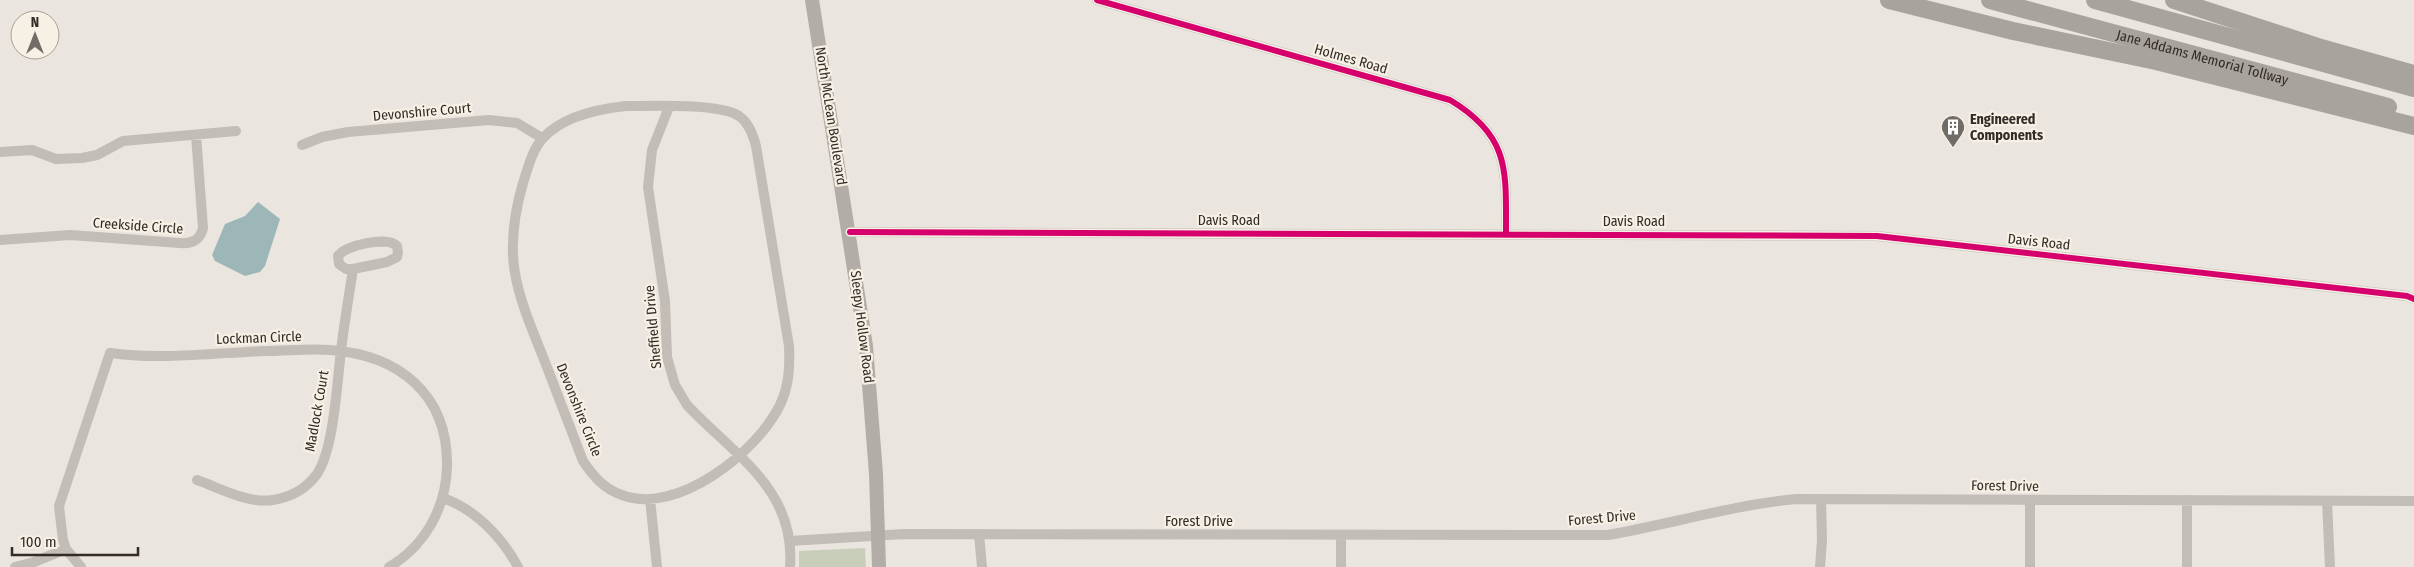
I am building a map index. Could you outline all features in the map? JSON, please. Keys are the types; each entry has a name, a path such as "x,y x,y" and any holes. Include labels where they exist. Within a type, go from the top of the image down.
{"highway":[{"path":"1889,0 2013,31 2156,61 2414,126"},
{"name":"Jane Addams Memorial Tollway","path":"1990,0 2414,114"},
{"name":"Jane Addams Memorial Tollway","path":"2095,0 2414,88"},
{"path":"2174,0 2321,48 2414,74"}],"main road":[{"name":"North McLean Boulevard","path":"812,0 850,232"},
{"name":"Sleepy Hollow Road","path":"850,232 866,346 873,422 877,536"},
{"path":"877,536 878,567"}],"street":[{"name":"Holmes Road","path":"1096,0 1450,100 1477,118 1495,141 1506,177 1506,233"},
{"name":"Devonshire Circle","path":"626,106 669,107 710,108 738,116 751,130 756,146 788,330 790,365 785,392 774,415 739,455 713,476 675,493 650,499 631,498 612,491 600,483 583,461 517,290 512,244 515,211 528,168 542,138 566,122 597,110 626,106"},
{"name":"Sheffield Drive","path":"669,107 652,150 648,178 665,301 667,357 675,385 687,405 762,478 775,497 790,541 790,567"},
{"name":"Devonshire Court","path":"302,145 322,137 348,132 489,120 516,123 542,138"},
{"path":"0,152 32,150 56,159 82,158 97,155 123,141 236,131"},
{"name":"Creekside Circle","path":"0,240 70,235 180,243 192,242 199,236 203,228 196,135"},
{"name":"Davis Road","path":"850,232 1506,233 1877,236 2407,296 2414,300"},
{"path":"382,241 391,242 396,246 398,253 392,260 353,269 346,269 339,264 338,256 346,249 382,241"},
{"name":"Madlock Court","path":"197,480 256,500 272,500 292,496 307,486 318,472 325,456 353,269"},
{"name":"Lockman Circle","path":"81,567 66,549 59,521 60,497 110,353 143,355 330,350 389,364 406,374 421,387 438,417 445,440 447,471 443,498 434,520 410,551 389,567"},
{"path":"443,498 458,504 483,523 507,548 518,567"},
{"path":"650,499 657,567"},
{"path":"1820,567 1821,499"},
{"name":"Forest Drive","path":"790,541 877,536 979,534 1608,534 1669,524 1749,505 1774,501 1821,499 2414,501"},
{"path":"2186,500 2187,567"},
{"path":"2030,501 2030,567"},
{"path":"2326,501 2330,567"},
{"path":"979,534 982,567"},
{"path":"1341,535 1341,567"},
{"path":"15,567 34,562 66,549"}],"green space":[{"path":"865,548 866,567 799,567 799,551"}],"water":[{"path":"258,202 280,219 265,266 260,272 245,276 215,261 212,255 225,224 245,216"}],"cycle path":[{"path":"1097,0 1450,100 1470,113 1484,127 1494,141 1504,173 1506,233"},
{"path":"850,232 1877,236 2407,296 2414,299"}],"place":[{"name":"Engineered Components","path":"1953,148"}]}
